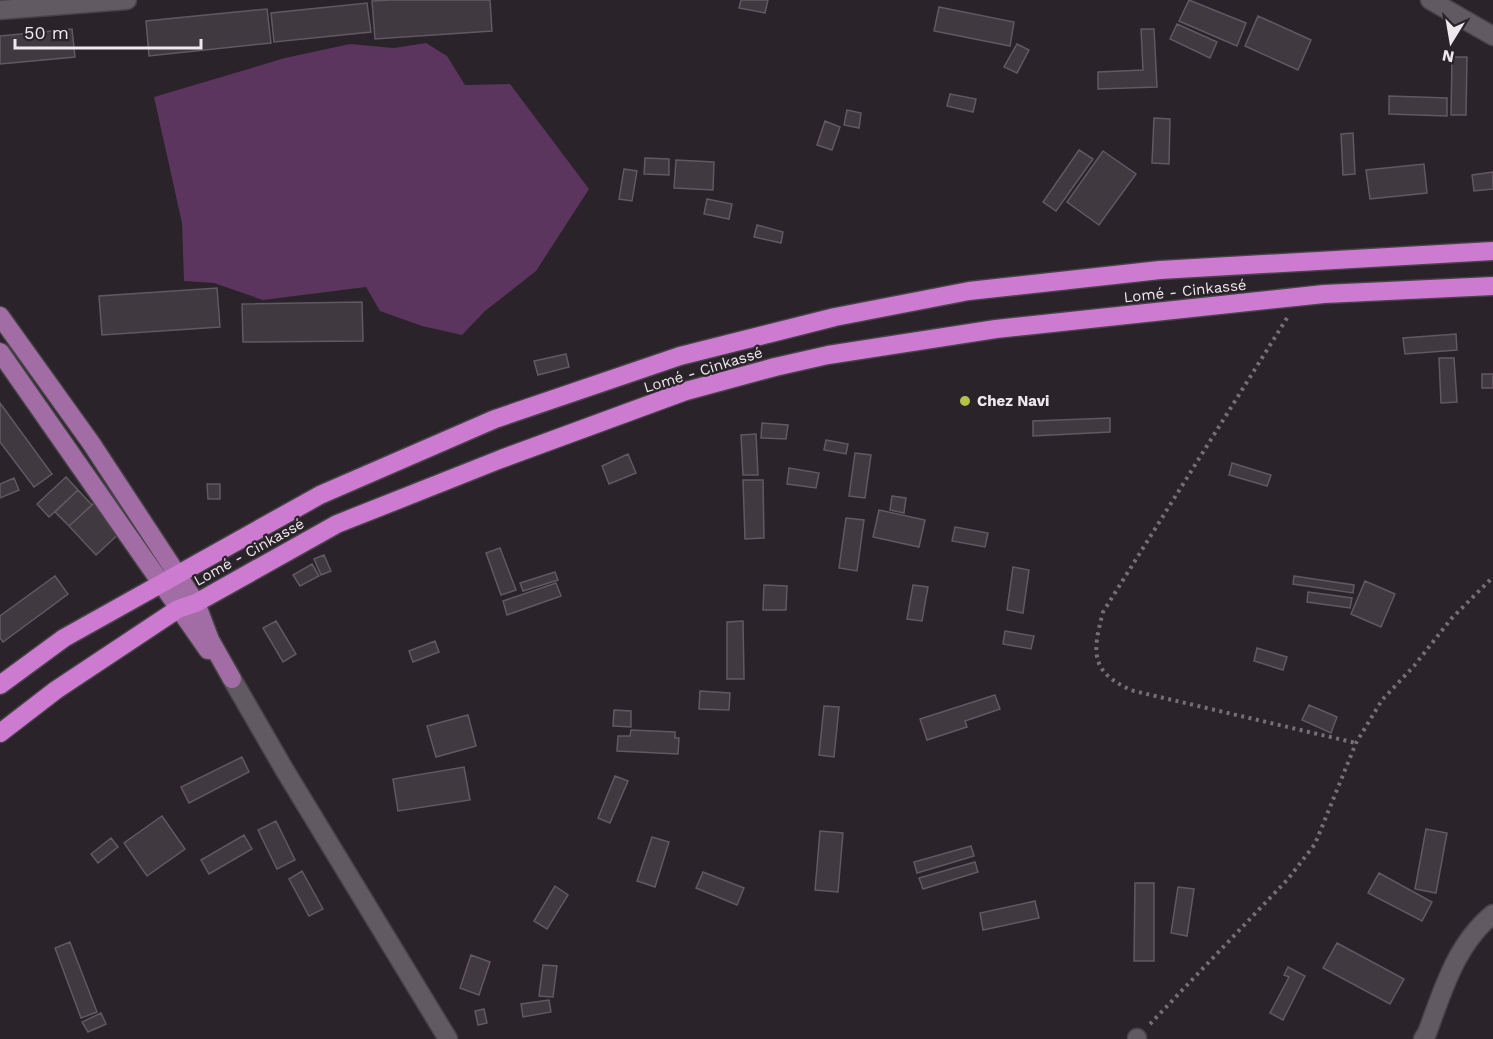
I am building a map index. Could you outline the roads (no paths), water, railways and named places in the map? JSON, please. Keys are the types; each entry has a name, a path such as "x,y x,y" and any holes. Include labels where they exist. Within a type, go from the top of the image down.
{"highway":[{"name":"Lomé - Cinkassé","path":"0,685 64,638 320,495 495,419 680,356 836,317 969,291 1160,270 1493,251"},
{"name":"Lomé - Cinkassé","path":"0,733 56,690 178,609 196,603 337,524 501,459 686,392 828,356 996,329 1300,297 1493,286"}],"main road":[{"path":"0,316 91,443 169,580 178,609 197,637 232,679"},
{"path":"0,352 169,580 196,603 210,639 232,679"}],"street":[{"path":"0,10 44,2 127,0"},
{"path":"1430,0 1493,36"},
{"path":"232,679 448,1039"},
{"path":"1423,1039 1452,966 1479,925 1493,914"}],"place":[{"name":"Chez Navi","path":"965,401"}]}
